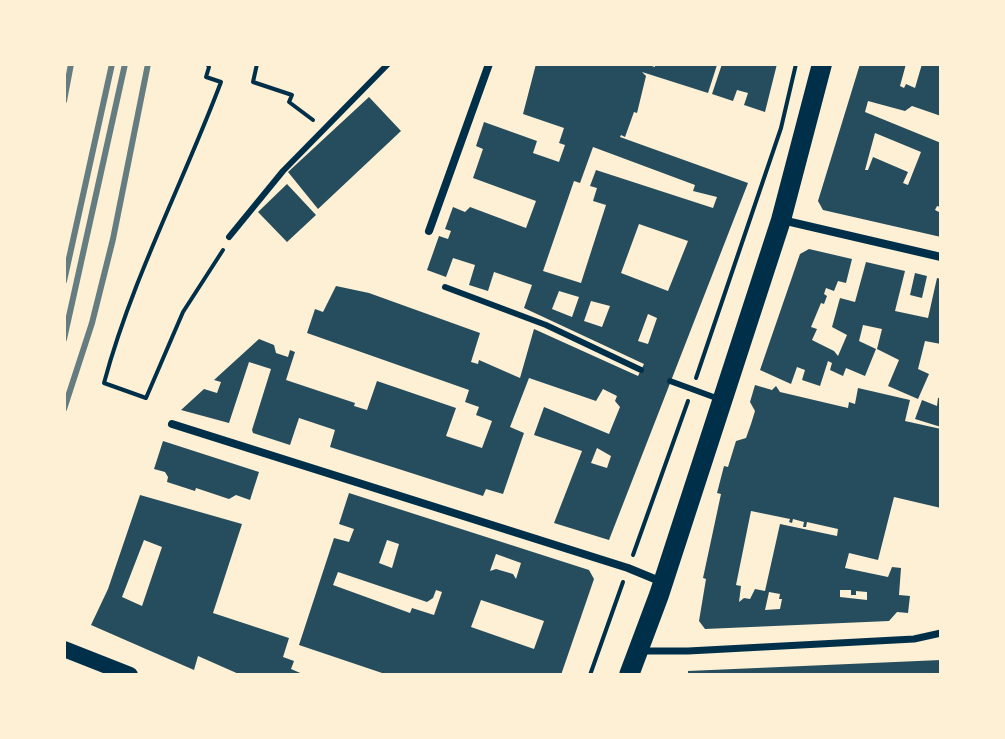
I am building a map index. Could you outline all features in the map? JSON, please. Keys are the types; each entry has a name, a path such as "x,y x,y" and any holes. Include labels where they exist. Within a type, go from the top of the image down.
{"main road":[{"path":"629,675 664,582 720,400 781,220 822,64"},
{"path":"69,651 130,675"}],"street":[{"path":"429,231 489,64"},
{"path":"781,220 941,257"},
{"path":"172,424 664,582"},
{"path":"638,651 914,639 941,633"}],"lane":[{"path":"229,237 283,171 388,64"},
{"path":"445,287 546,325 641,370"},
{"path":"670,381 720,400"}],"path":[{"path":"207,64 206,77 221,82 200,139 134,291 104,383 146,398 183,312 215,265 229,237"},
{"path":"257,64 253,82 292,95 289,102 324,130"},
{"path":"590,675 781,128 796,64"}],"building":[{"path":"536,64 717,65 708,93 642,72 646,76 637,113 634,112 625,137 620,137 748,183 609,540 554,523 582,451 534,435 544,407 609,434 620,407 615,401 617,396 603,389 596,401 529,378 510,427 524,433 503,494 486,489 483,496 330,447 335,430 299,418 290,445 253,433 271,369 249,362 229,423 181,410 204,389 217,393 221,382 214,380 259,339 274,345 276,353 288,357 290,350 295,352 286,380 367,410 377,381 456,408 446,436 482,448 492,421 476,415 479,407 465,402 469,390 307,333 315,309 323,312 336,286 369,293 480,333 471,362 478,364 479,360 520,378 534,329 638,376 644,364 524,308 532,285 494,272 488,291 469,285 475,265 453,258 446,277 427,270 439,236 448,239 451,231 445,229 453,207 465,212 470,207 526,228 536,201 473,178 483,149 476,146 484,122 537,141 533,153 559,162 565,145 559,143 564,128 523,114","holes":["593,147 695,185 693,191 717,197 713,208 596,170 590,186 597,188 593,201 606,205 581,283 543,271 574,181 580,183","639,224 688,241 668,291 621,273","559,291 579,297 572,317 552,309","591,301 610,306 602,327 584,321","648,314 657,318 648,344 638,341","597,448 611,456 607,468 591,463"]},
{"path":"722,64 777,64 765,112 744,105 748,93 737,90 733,101 712,94"},
{"path":"860,64 906,64 900,86 904,88 906,84 915,88 922,64 941,64 941,116 912,106 905,111 868,101 865,112 941,143 941,207 937,206 935,210 941,213 941,237 823,210 818,201","holes":["875,133 921,152 908,185 903,183 908,172 873,157 868,170 865,170"]},
{"path":"369,97 401,131 318,209 288,172"},
{"path":"287,184 316,215 287,242 258,212"},
{"path":"809,249 852,259 846,283 838,281 834,291 826,288 824,304 821,303 811,327 817,329 812,340 838,356 847,335 832,327 840,298 855,302 866,262 905,271 895,311 928,318 937,278 941,279 941,344 925,341 918,369 929,374 918,399 888,386 899,360 877,349 882,329 863,325 859,341 876,349 865,376 846,368 843,376 830,370 832,363 828,361 820,386 802,380 805,370 797,367 791,384 760,370 800,254"},
{"path":"915,273 927,276 922,298 910,295"},
{"path":"755,385 772,390 776,386 780,392 848,408 849,402 855,404 858,388 910,400 905,421 941,429 941,508 894,497 878,560 849,553 845,568 888,577 892,567 901,568 899,595 910,596 908,613 897,612 889,621 705,629 699,621 706,579 703,578 721,494 717,493 724,466 728,467 736,441 746,438 755,411 750,402","holes":["751,511 790,519 792,523 793,519 804,522 803,527 807,522 838,529 837,536 780,524 765,591 755,589 750,599 744,598 739,602 741,586 736,585","840,590 851,590 851,595 856,595 856,591 867,592 867,600 840,597","769,592 780,594 780,609 765,610"]},
{"path":"941,397 941,427 915,419 922,400 937,406"},
{"path":"163,441 259,472 250,500 236,495 229,499 167,482 165,472 154,469"},
{"path":"349,493 589,570 594,579 561,675 388,675 299,645 334,538 349,542 354,529 339,524","holes":["387,540 399,544 392,568 379,563","496,554 521,563 516,579 513,574 496,569 490,571","338,572 427,602 436,590 442,592 434,615 412,608 410,613 333,585","481,600 544,621 534,649 471,627"]},
{"path":"140,495 242,524 213,613 289,638 283,657 294,661 291,669 305,675 241,675 198,656 194,670 91,625 108,589","holes":["144,540 162,547 142,606 122,597"]},
{"path":"941,660 941,675 688,675 688,671"}],"railway":[{"path":"64,101 71,64"},
{"path":"64,281 112,64"},
{"path":"64,339 125,64"},
{"path":"64,409 92,323 113,239 148,64"}]}
